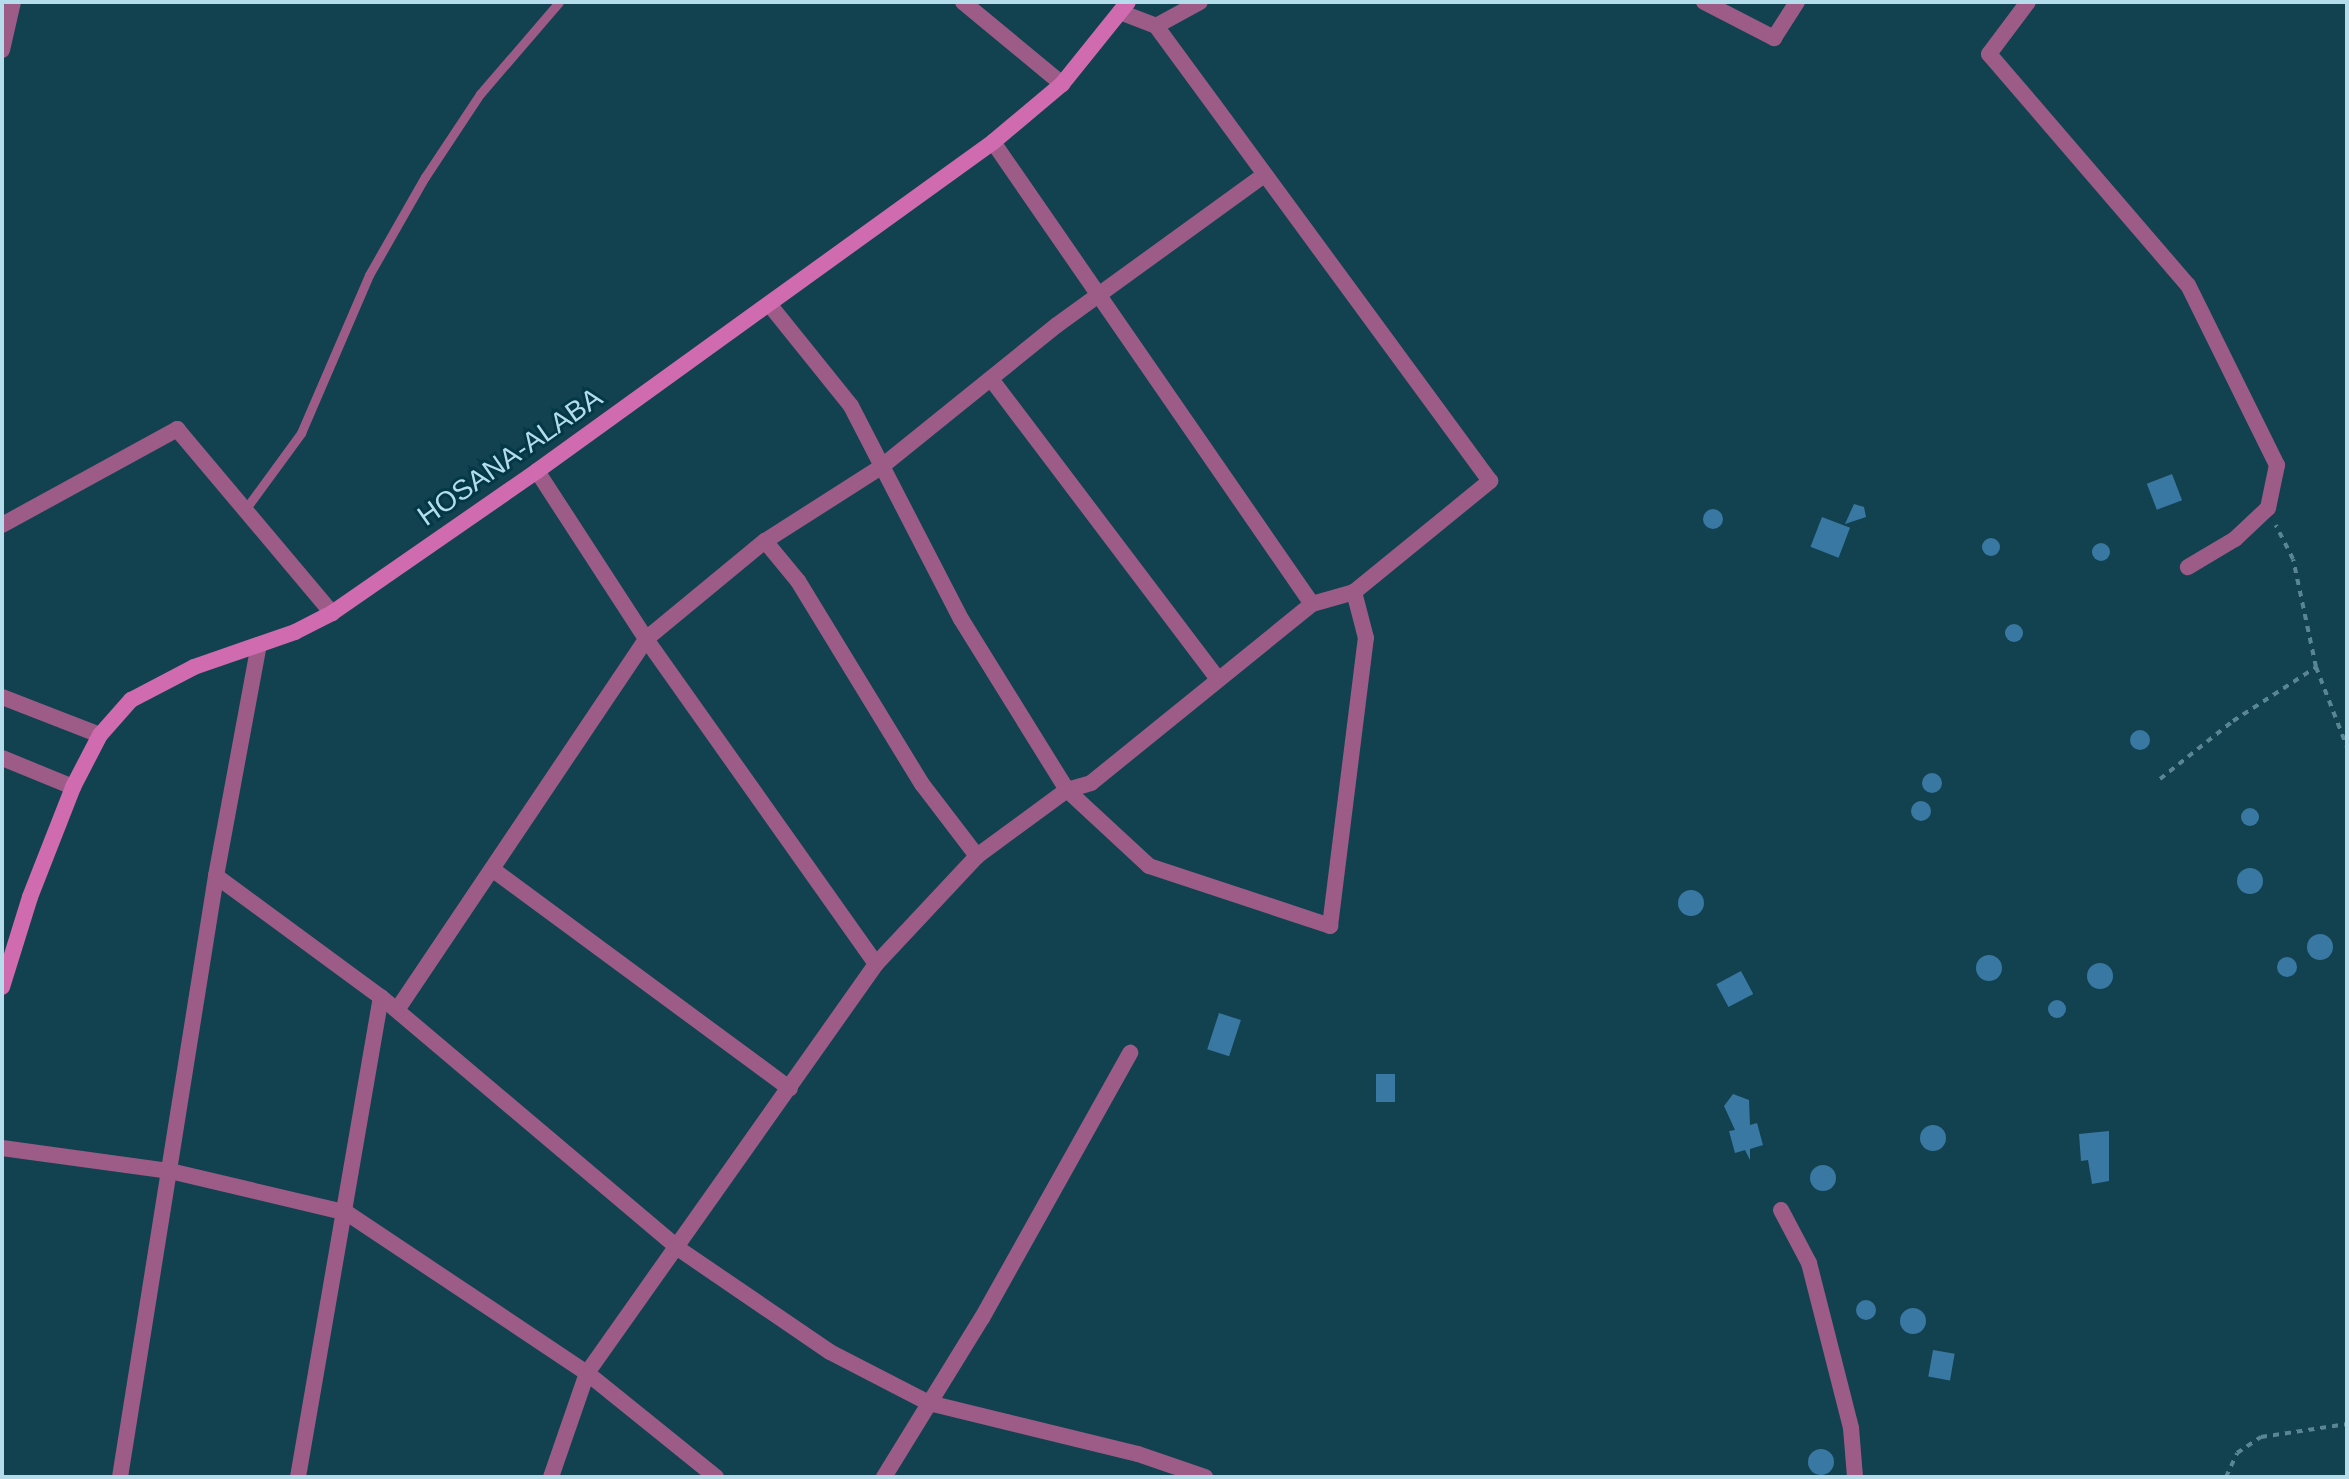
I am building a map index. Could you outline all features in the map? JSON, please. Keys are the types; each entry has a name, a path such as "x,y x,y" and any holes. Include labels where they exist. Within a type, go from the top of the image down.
{"main road":[{"name":"HOSANA-ALABA","path":"2,987 30,897 73,787 100,735 131,700 194,667 259,645 332,613 537,471 993,142 1062,84 1124,7"}],"street":[{"path":"2,50 13,2"},
{"path":"963,2 1062,84"},
{"path":"1156,26 1200,2"},
{"path":"1704,2 1774,38 1797,2"},
{"path":"2028,2 1989,54 2188,285 2277,465 2268,508 2235,539 2188,567"},
{"path":"551,1477 587,1373 679,1249 876,964 977,856 1067,790 1091,783 1312,604 1354,592 1490,481 1263,176 1156,26 1124,7"},
{"path":"993,142 1312,604"},
{"path":"397,1010 646,639 765,541 881,467 1098,295 1263,176"},
{"path":"769,304 851,406 961,619 1067,790 1149,866 1330,926 1366,638 1354,592"},
{"path":"991,379 1218,679"},
{"path":"2,525 177,429 332,613"},
{"path":"537,471 646,639 876,964"},
{"path":"765,541 806,593 922,784 977,856"},
{"path":"120,1477 216,876 259,645"},
{"path":"2,697 100,735"},
{"path":"2,758 73,787"},
{"path":"492,869 790,1089"},
{"path":"216,876 381,997 679,1249 830,1352 929,1403 1138,1454 1205,1477"},
{"path":"298,1477 347,1213 381,997"},
{"path":"884,1477 1130,1053"},
{"path":"2,1148 170,1171 347,1213 587,1373 716,1477"},
{"path":"1781,1210 1809,1263 1851,1428 1855,1477"}],"lane":[{"path":"244,511 301,433 369,275 425,177 480,94 559,2"}],"path":[{"path":"2268,508 2293,559 2316,667 2347,747"},
{"path":"2160,779 2233,721 2316,667"},
{"path":"2226,1477 2237,1453 2261,1437 2347,1424"}],"building":[{"path":"2172,474 2182,500 2157,510 2147,484"},
{"path":"1854,504 1864,507 1866,517 1845,524"},
{"path":"1713,509 1720,512 1723,519 1720,526 1713,529 1706,526 1703,519 1706,512"},
{"path":"1822,517 1850,528 1839,558 1811,547"},
{"path":"1987,538 1995,538 2000,547 1998,554 1987,556 1982,551 1982,543"},
{"path":"2097,543 2105,543 2110,552 2108,559 2097,561 2092,556 2092,548"},
{"path":"2010,624 2018,624 2023,633 2021,640 2010,642 2005,637 2005,629"},
{"path":"2140,730 2147,733 2150,740 2147,747 2140,750 2133,747 2130,740 2133,733"},
{"path":"1932,773 1939,776 1942,783 1939,790 1932,793 1925,790 1922,783 1925,776"},
{"path":"1921,801 1928,804 1931,811 1928,818 1921,821 1914,818 1911,811 1914,804"},
{"path":"2246,808 2254,808 2259,817 2257,824 2246,826 2241,821 2241,813"},
{"path":"2250,868 2259,872 2263,881 2259,890 2250,894 2241,890 2237,881 2241,872"},
{"path":"1691,890 1700,894 1704,903 1700,912 1691,916 1682,912 1678,903 1682,894"},
{"path":"2320,934 2329,938 2333,947 2329,956 2320,960 2311,956 2307,947 2311,938"},
{"path":"1989,955 1998,959 2002,968 1998,977 1989,981 1980,977 1976,968 1980,959"},
{"path":"2287,957 2294,960 2297,967 2294,974 2287,977 2280,974 2277,967 2280,960"},
{"path":"2100,963 2109,967 2113,976 2109,985 2100,989 2091,985 2087,976 2091,967"},
{"path":"1741,971 1753,994 1728,1007 1716,984"},
{"path":"2053,1000 2061,1000 2066,1009 2064,1016 2053,1018 2048,1013 2048,1005"},
{"path":"1219,1013 1241,1020 1229,1056 1207,1049"},
{"path":"1376,1074 1395,1074 1395,1102 1376,1102"},
{"path":"1733,1094 1749,1100 1750,1125 1757,1123 1763,1145 1750,1149 1750,1160 1745,1150 1735,1153 1729,1131 1735,1130 1724,1106"},
{"path":"1933,1125 1942,1129 1946,1138 1942,1147 1933,1151 1924,1147 1920,1138 1924,1129"},
{"path":"2109,1131 2109,1181 2092,1184 2088,1160 2081,1161 2079,1134"},
{"path":"1823,1165 1832,1169 1836,1178 1832,1187 1823,1191 1814,1187 1810,1178 1814,1169"},
{"path":"1866,1300 1873,1303 1876,1310 1873,1317 1866,1320 1859,1317 1856,1310 1859,1303"},
{"path":"1913,1308 1922,1312 1926,1321 1922,1330 1913,1334 1904,1330 1900,1321 1904,1312"},
{"path":"1933,1350 1955,1354 1950,1380 1928,1377"},
{"path":"1821,1449 1830,1453 1834,1462 1830,1471 1821,1475 1812,1471 1808,1462 1812,1453"}]}
